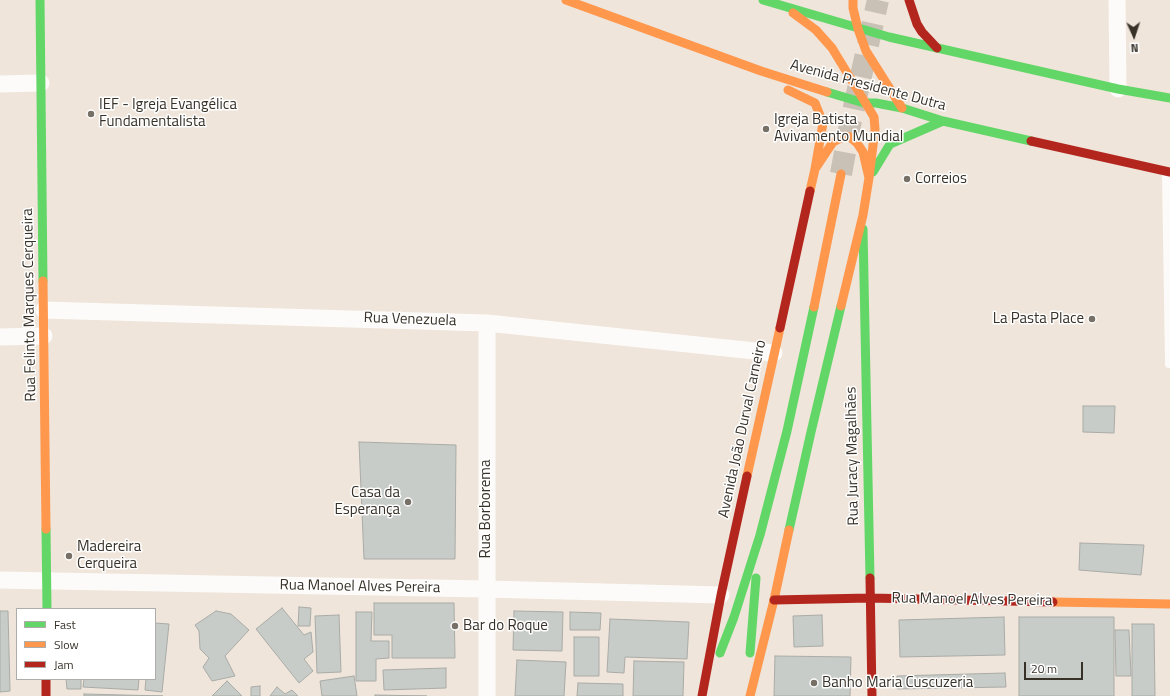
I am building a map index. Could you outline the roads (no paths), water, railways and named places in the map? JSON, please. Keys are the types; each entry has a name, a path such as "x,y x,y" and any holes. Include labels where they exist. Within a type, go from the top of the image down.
{"main road":[{"name":"Rua Felinto Marques Cerqueira","path":"40,0 47,608"},
{"name":"Avenida Presidente Dutra","path":"566,0 761,71 864,103 876,103 902,108 943,121 1168,172"},
{"path":"763,0 889,37 1118,89 1170,98"},
{"path":"853,0 853,8 858,29 866,51 902,108"},
{"path":"910,0 911,9 917,24 922,32 937,48"},
{"path":"798,10 810,4"},
{"path":"750,695 774,600 811,432 863,215 870,178 875,129 874,117 864,103 832,48 816,30 784,6"},
{"name":"Avenida João Durval Carneiro","path":"703,692 720,596 823,123 815,103 779,86 761,71"},
{"path":"870,178 890,144 943,121"},
{"path":"814,169 833,142 845,136 850,137 857,143 863,152 870,178"},
{"path":"703,692 734,617 760,535 787,431 841,174"},
{"name":"Rua Juracy Magalhães","path":"863,215 872,696"},
{"path":"750,695 750,660 760,535"},
{"name":"Rua Manoel Alves Pereira","path":"774,600 870,598 1170,604"},
{"path":"46,680 46,696"}],"street":[{"path":"1118,0 1118,89"},
{"path":"0,84 41,83"},
{"name":"Rua Venezuela","path":"44,310 487,323 774,353"},
{"name":"Rua Borborema","path":"486,696 487,323"},
{"path":"0,336 44,336"},
{"name":"Rua Manoel Alves Pereira","path":"0,580 486,589 720,596"}],"lane":[{"path":"1168,172 1169,364"}],"tunnel":[{"path":"841,174 850,125 878,0"}],"place":[{"name":"IEF - Igreja Evangélica Fundamentalista","path":"91,114"},
{"name":"Igreja Batista Avivamento Mundial","path":"766,129"},
{"name":"Correios","path":"907,179"},
{"name":"La Pasta Place","path":"1092,319"},
{"name":"Casa da Esperança","path":"408,502"},
{"name":"Madereira Cerqueira","path":"69,556"},
{"name":"Bar do Roque","path":"455,626"},
{"name":"Banho Maria Cuscuzeria","path":"814,683"}]}
